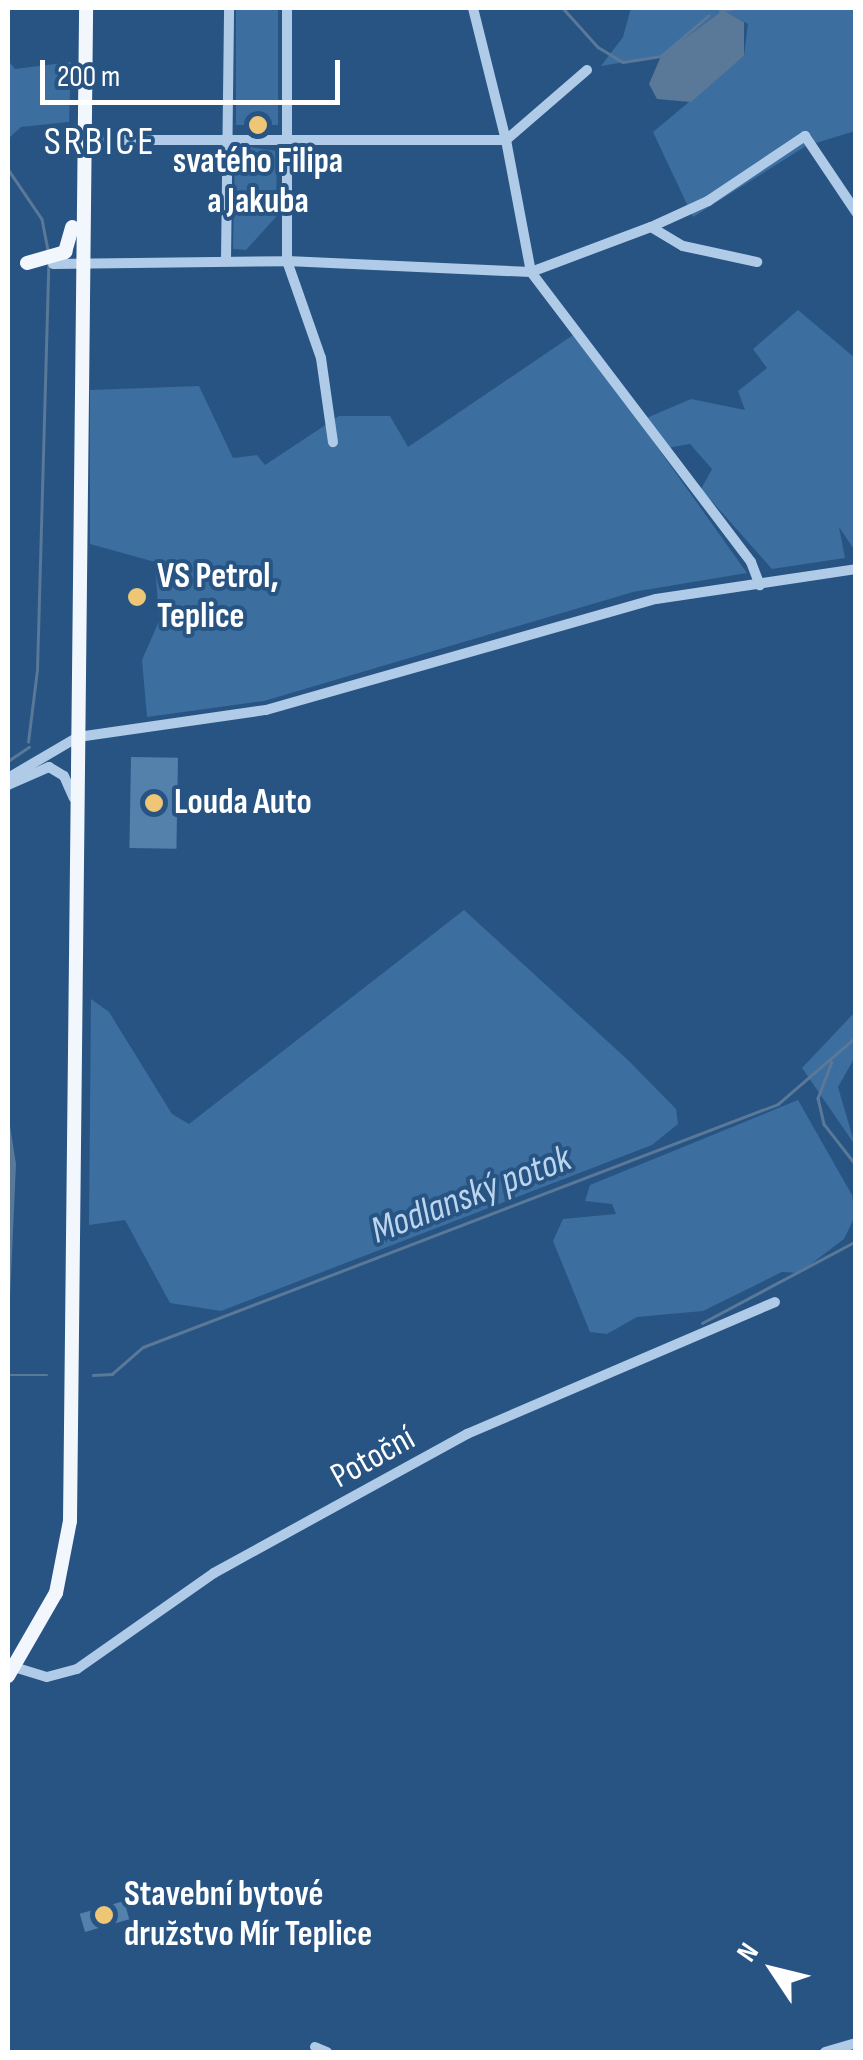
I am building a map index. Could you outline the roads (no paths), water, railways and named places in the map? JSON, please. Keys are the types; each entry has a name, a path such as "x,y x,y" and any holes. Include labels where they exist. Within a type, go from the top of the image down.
{"main road":[{"path":"10,1671 60,1583 70,1521 80,262 86,8"},
{"path":"27,264 70,246 84,133"}],"street":[{"path":"226,260 229,8"},
{"path":"287,8 287,261 321,358 334,442"},
{"path":"474,8 532,272 751,562 760,585"},
{"path":"103,140 506,140 587,70"},
{"path":"53,264 287,261 532,272 708,201 805,136 856,212"},
{"path":"651,226 683,246 757,262"},
{"path":"8,782 78,738 288,706 628,606 856,569"},
{"path":"8,782 54,768 77,811"},
{"name":"Potoční","path":"10,1671 47,1677 77,1669 192,1586 467,1434 775,1302"},
{"path":"825,2052 856,2042"},
{"path":"315,2047 327,2052"}],"waterway":[{"path":"563,8 598,47 623,62 661,56 708,16"},
{"path":"720,11 734,8"},
{"path":"8,169 42,219 48,251"},
{"path":"28,742 37,670 48,264"},
{"path":"8,761 29,747"},
{"name":"Modlanský potok","path":"93,1375 112,1374 143,1347 778,1104 856,1037"},
{"path":"832,1062 818,1098 824,1124 856,1165"},
{"path":"702,1323 856,1241"},
{"name":"Modlanský potok","path":"8,1375 47,1375"}],"place":[{"name":"svatého Filipa a Jakuba","path":"258,125"},
{"name":"VS Petrol, Teplice","path":"137,597"},
{"name":"Louda Auto","path":"154,803"},
{"name":"Stavební bytové družstvo Mír Teplice","path":"104,1915"}],"district":[{"name":"SRBICE","path":"100,142"}]}
